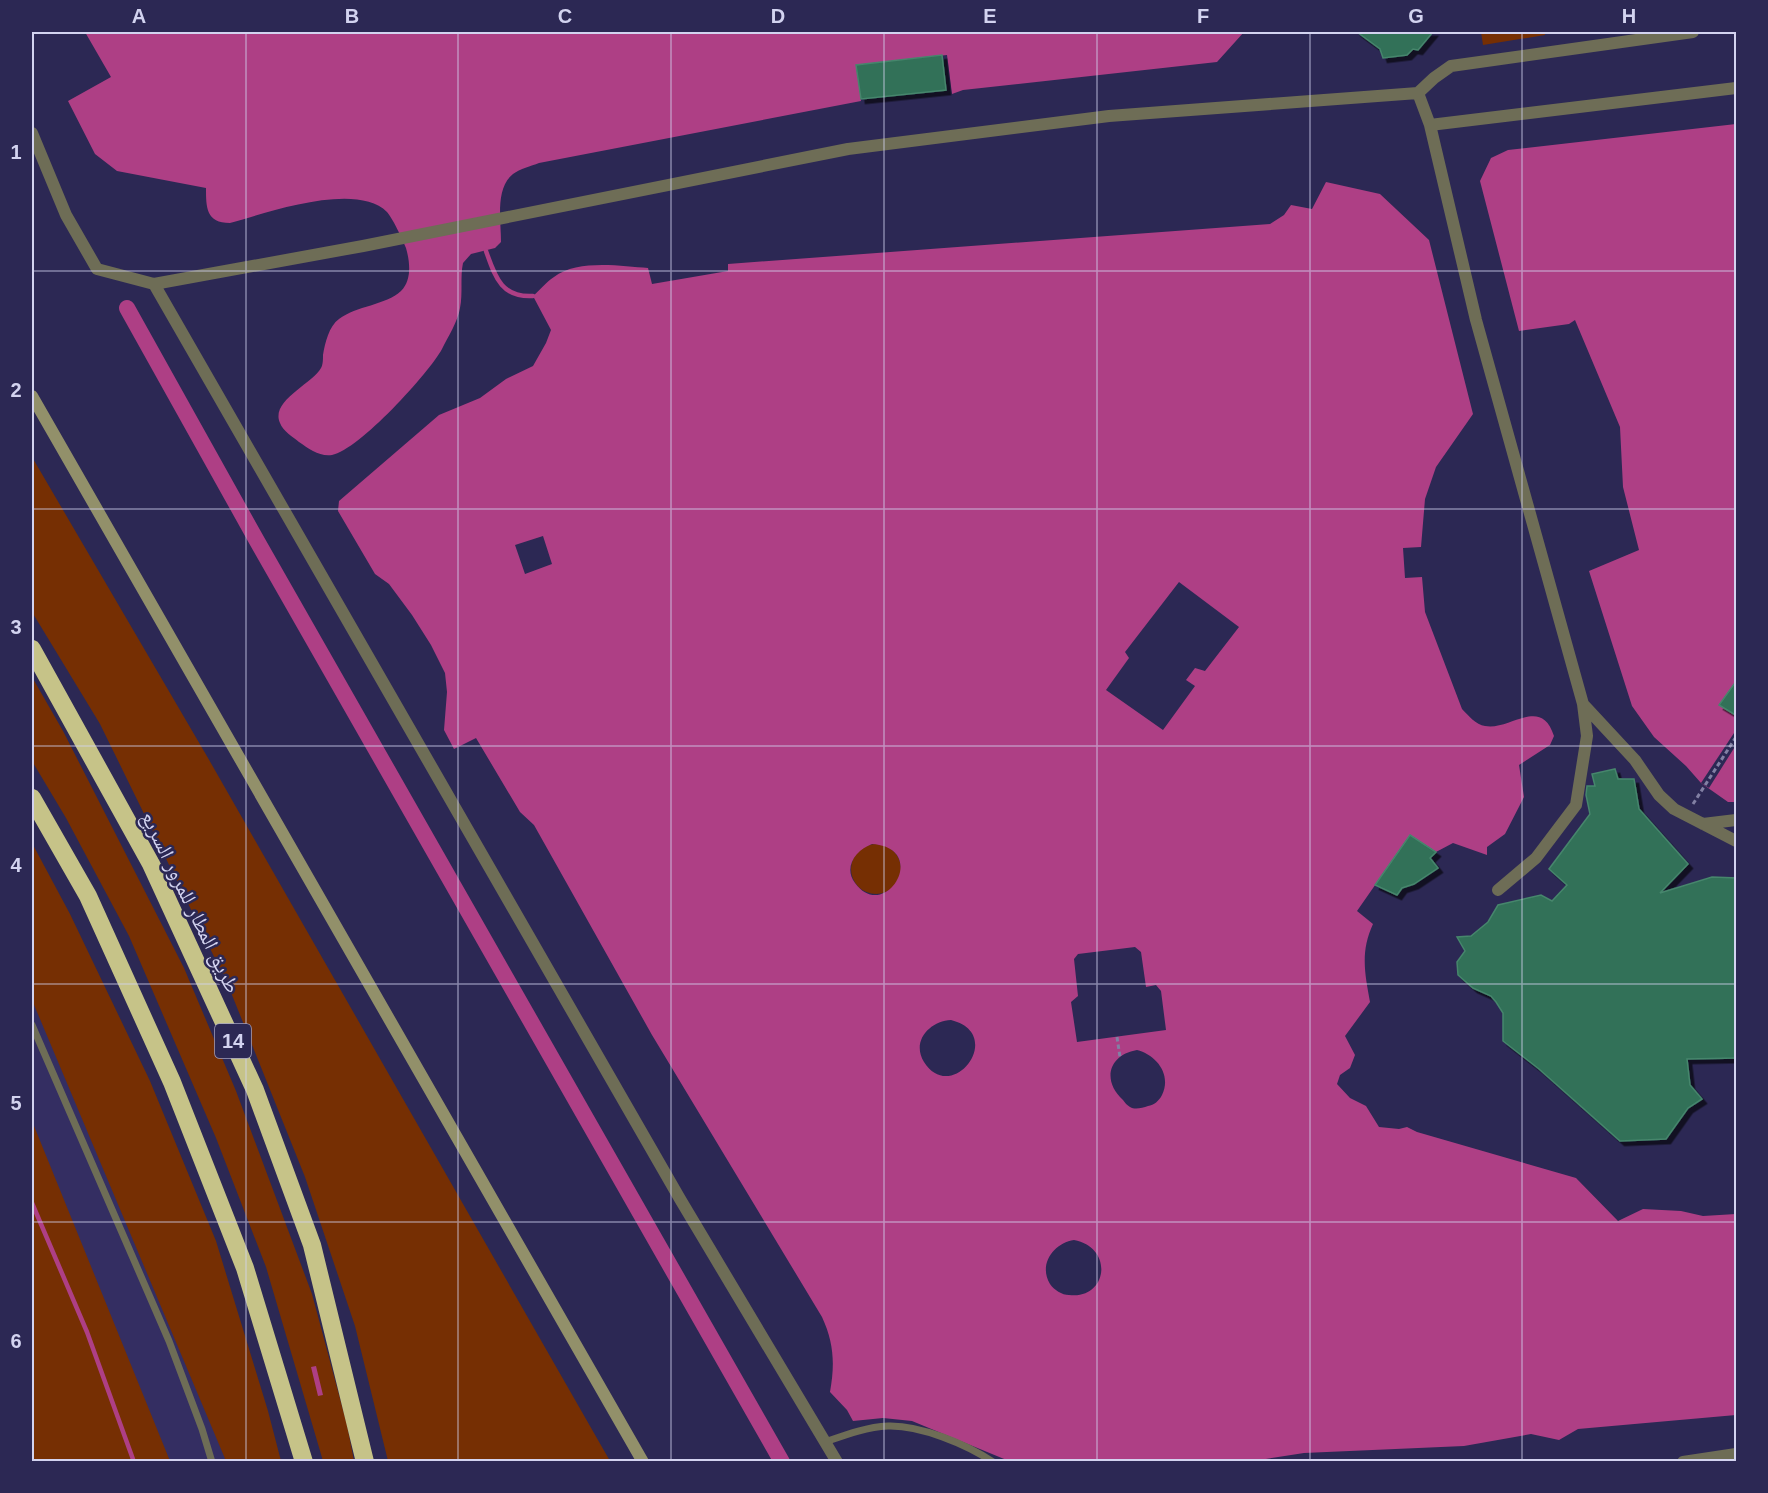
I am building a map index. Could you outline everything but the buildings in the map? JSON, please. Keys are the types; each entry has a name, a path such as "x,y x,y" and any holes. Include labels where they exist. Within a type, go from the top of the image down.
{"highway":[{"name":"طريق المطار للمرور السريع","path":"32,649 151,864 255,1090 312,1245 365,1461"},
{"path":"32,798 88,896 172,1082 245,1268 304,1461"}],"street":[{"path":"32,133 66,215 97,269 154,284 363,246 848,149 1109,116 1418,93 1451,66 1693,32"},
{"path":"1430,124 1737,88"},
{"path":"1418,93 1430,124 1476,320 1582,704 1587,736 1576,805 1536,858 1498,890"},
{"path":"154,284 674,1189 837,1461"},
{"path":"32,396 643,1461"},
{"path":"1582,704 1635,760 1659,795 1674,809 1737,841"},
{"path":"1703,824 1737,820"},
{"path":"1683,1461 1737,1454"}],"lane":[{"path":"32,1024 169,1341 212,1461"},
{"path":"825,1442 858,1430 887,1426 909,1427 946,1439 993,1461"}],"path":[{"path":"1685,816 1737,737"},
{"path":"1117,1037 1120,1057"}],"shaded area":[{"path":"85,32 1244,32 1217,62 963,90 952,94 947,55 857,65 861,101 539,163 519,171 507,180 501,196 501,242 495,248 471,254 463,263 459,313 435,360 409,392 375,426 344,450 328,455 311,450 288,434 280,423 281,407 321,368 326,340 330,330 339,319 395,296 405,287 409,271 406,248 392,219 387,212 373,203 354,199 333,199 287,207 230,223 222,222 209,213 206,188 117,171 95,154 68,101 111,77"},
{"path":"1481,32 1544,32 1545,35 1483,45"},
{"path":"1736,124 1736,802 1728,802 1701,783 1654,737 1632,706 1589,571 1639,550 1623,487 1620,427 1575,320 1569,324 1519,331 1480,181 1491,158 1508,150"},
{"path":"1326,182 1380,194 1429,240 1473,414 1436,467 1425,499 1421,547 1403,548 1405,578 1422,577 1425,612 1462,709 1475,722 1485,726 1495,726 1533,716 1541,718 1548,724 1554,736 1550,745 1519,765 1524,797 1505,834 1487,847 1487,855 1453,843 1436,852 1410,835 1357,911 1373,924 1365,954 1365,972 1370,1002 1345,1036 1355,1055 1350,1068 1340,1075 1337,1084 1350,1098 1366,1106 1379,1127 1399,1129 1407,1127 1417,1132 1576,1178 1618,1221 1643,1209 1681,1211 1703,1216 1736,1214 1736,1415 1578,1429 1559,1440 1531,1434 1464,1446 1304,1453 1247,1462 1009,1461 912,1421 883,1418 853,1421 847,1410 830,1392 833,1372 832,1354 829,1336 822,1317 652,1035 534,825 520,812 476,738 454,749 444,730 447,692 445,673 412,615 389,584 375,574 338,511 339,501 439,415 480,398 506,379 533,366 551,330 533,296 548,281 564,271 600,265 648,268 652,284 728,271 728,264 1270,224 1284,215 1291,205 1312,209","holes":["543,536 552,564 525,574 515,545","1179,582 1239,627 1205,671 1195,668 1186,680 1195,686 1163,730 1106,690 1129,658 1125,652","872,844 889,849 898,858 900,869 897,880 889,890 879,895 867,893 855,883 850,871 851,865 861,850","1135,947 1141,952 1146,987 1156,985 1161,991 1166,1030 1077,1042 1071,1002 1078,996 1074,959 1078,954","951,1020 967,1028 974,1039 974,1051 969,1063 960,1072 948,1076 935,1073 924,1062 920,1047 921,1040 936,1024","1137,1050 1156,1061 1165,1080 1162,1095 1156,1102 1136,1109 1126,1104 1116,1093 1112,1085 1111,1070 1120,1057","1074,1240 1087,1245 1096,1253 1101,1272 1092,1290 1082,1294 1066,1295 1058,1292 1050,1284 1046,1269 1047,1262 1060,1245"]},
{"path":"32,457 208,758 610,1461 388,1461 355,1326 305,1177 228,985 100,724 32,612"},
{"path":"32,677 63,731 184,968 236,1091 312,1294 347,1425 354,1461 323,1461 266,1267 216,1138 129,936 66,818 32,761"},
{"path":"32,843 70,914 150,1081 216,1241 281,1461 226,1461 32,1000"},
{"path":"876,844 894,851 901,869 894,887 876,894 858,887 851,869 858,851"},
{"path":"32,988 228,1461 32,1461"},
{"path":"32,1121 170,1461 32,1461"},
{"path":"316,1366 323,1395 318,1396 311,1367"}],"pier":[{"path":"1736,730 1736,745 1709,788 1701,783"}],"waterway":[{"path":"486,251 496,277 506,289 522,296 533,296"},
{"path":"127,308 257,541 782,1462"},
{"path":"32,1203 87,1332 134,1462"}]}
